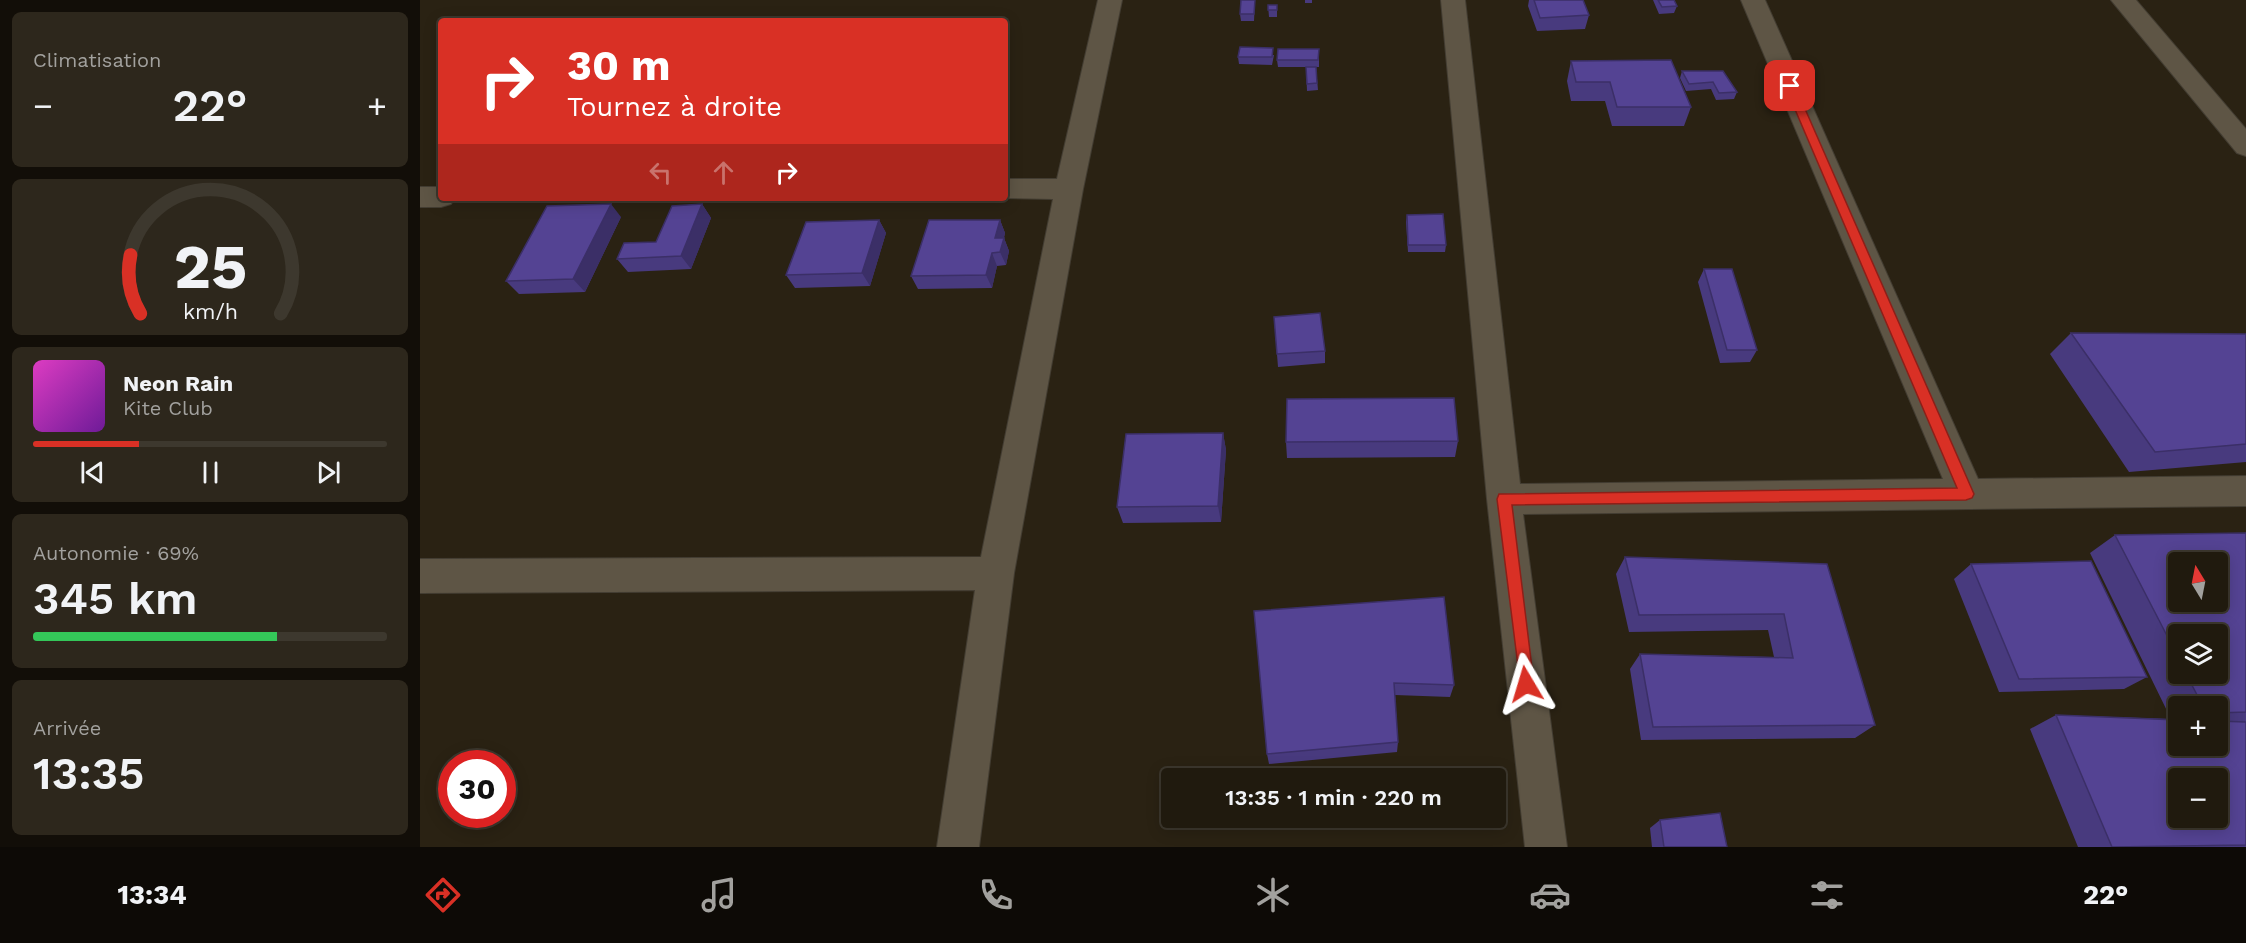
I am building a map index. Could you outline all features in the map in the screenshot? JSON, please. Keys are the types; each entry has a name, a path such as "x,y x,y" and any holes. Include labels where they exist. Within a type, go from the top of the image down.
{"street":[{"path":"958,847 996,573 1069,189 1110,0"},
{"path":"1453,0 1504,499 1546,847"},
{"path":"1753,0 1966,494"},
{"path":"2122,0 2246,147"},
{"path":"1008,189 1069,189"},
{"path":"420,197 438,197"},
{"path":"1504,499 2246,491"},
{"path":"420,576 996,573"}],"building":[{"path":"1241,0 1255,0 1254,14 1240,14"},
{"path":"1534,0 1583,0 1589,15 1540,18"},
{"path":"1658,0 1674,0 1677,6 1662,7"},
{"path":"1268,5 1277,5 1277,10 1268,10"},
{"path":"1240,47 1273,48 1272,57 1238,57"},
{"path":"1278,49 1319,49 1318,60 1277,60"},
{"path":"1671,60 1691,107 1617,107 1610,82 1576,82 1571,61"},
{"path":"1306,67 1316,67 1317,83 1307,84"},
{"path":"1682,71 1723,71 1737,92 1719,93 1713,82 1689,84"},
{"path":"611,204 573,279 506,281 547,206"},
{"path":"702,204 681,256 617,259 624,243 656,242 672,206"},
{"path":"1443,214 1446,245 1408,245 1407,215"},
{"path":"879,220 862,273 786,275 806,222"},
{"path":"929,220 1000,220 995,238 1004,238 1000,252 992,253 986,275 911,276"},
{"path":"1704,269 1732,269 1757,350 1727,350"},
{"path":"1320,313 1325,351 1277,354 1274,317"},
{"path":"2071,333 2246,334 2246,444 2155,452"},
{"path":"1454,398 1458,441 1286,442 1287,399"},
{"path":"1223,433 1218,506 1117,507 1126,434"},
{"path":"2246,533 2246,712 2228,713 2228,696 2198,696 2191,684 2228,684 2228,624 2168,624 2168,638 2115,535"},
{"path":"1625,557 1827,564 1875,725 1653,727 1640,654 1793,658 1784,614 1639,615"},
{"path":"2091,561 2147,677 2019,679 1971,564"},
{"path":"1444,597 1454,685 1394,683 1398,742 1267,754 1254,611"},
{"path":"2056,715 2168,720 2168,756 2228,756 2228,721 2246,722 2246,845 2112,847"},
{"path":"1720,813 1727,847 1664,847 1660,820"}],"route":[{"path":"1526,684 1504,499 1966,494 1790,86"}]}
